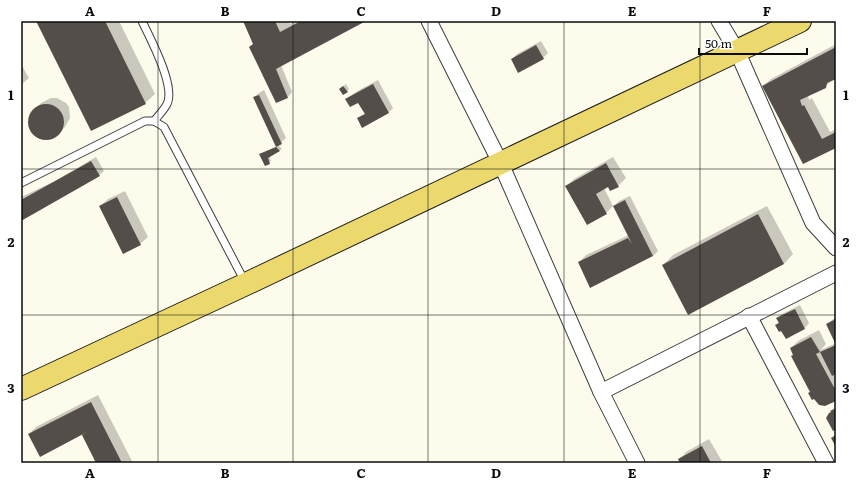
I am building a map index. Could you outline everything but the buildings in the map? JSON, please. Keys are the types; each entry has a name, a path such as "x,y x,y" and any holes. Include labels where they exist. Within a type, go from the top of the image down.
{"main road":[{"path":"21,390 501,164 800,21"}],"street":[{"path":"429,21 501,164 601,392 637,463"},
{"path":"724,25 813,223 836,248"},
{"path":"601,392 836,273"},
{"path":"749,316 826,463"}],"lane":[{"path":"142,21 164,66 169,94 168,103 154,121"},
{"path":"21,183 145,121 154,121 164,127 246,284"}]}
